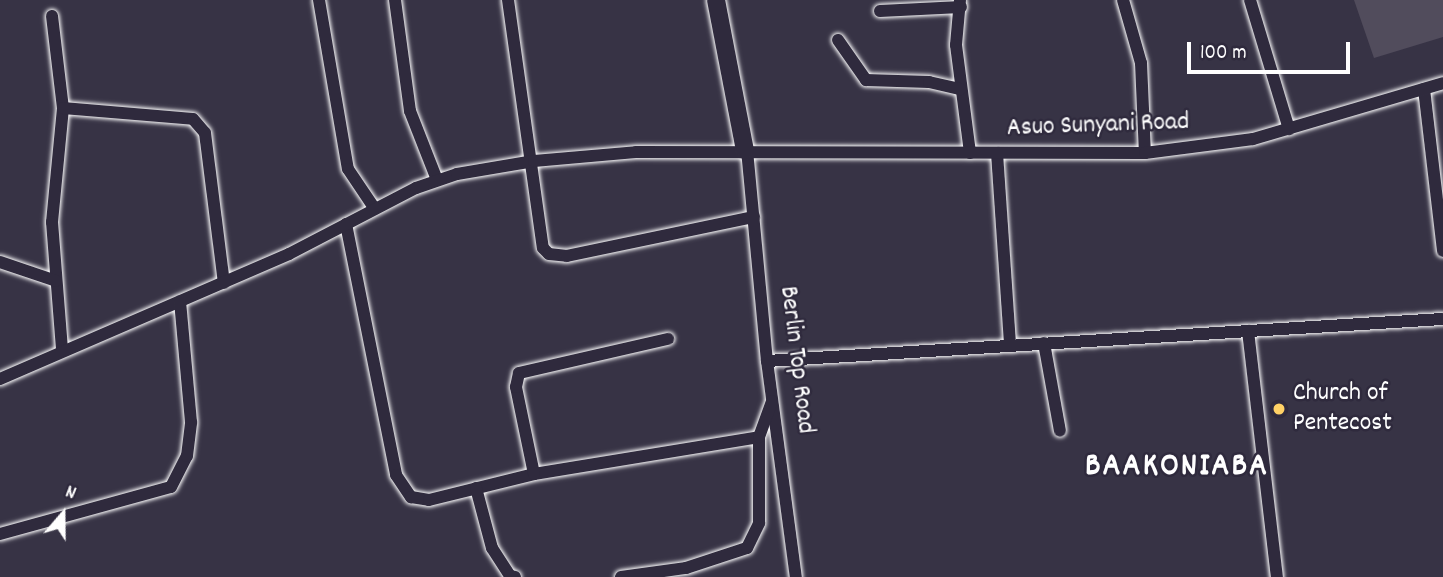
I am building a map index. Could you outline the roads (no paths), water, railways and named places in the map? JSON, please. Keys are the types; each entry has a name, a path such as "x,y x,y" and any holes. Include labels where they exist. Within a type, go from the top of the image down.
{"street":[{"path":"319,0 348,169 375,209"},
{"path":"395,0 410,111 437,180"},
{"path":"508,0 534,161 543,248 549,254 567,256 754,218"},
{"name":"Berlin Top Road","path":"716,0 746,150 767,361 774,397 796,577"},
{"path":"1123,0 1142,63 1145,153"},
{"path":"1250,0 1289,129"},
{"path":"880,11 960,4 956,45 970,153"},
{"path":"52,16 63,108 52,222 62,350"},
{"path":"838,40 866,80 929,82 960,89"},
{"name":"Asuo Sunyani Road","path":"0,379 62,350 224,283 437,180 534,161 636,152 746,150 1145,153 1253,139 1443,83"},
{"path":"1424,89 1443,251"},
{"path":"63,108 193,119 205,134 224,283"},
{"path":"997,153 1010,345"},
{"path":"346,224 396,475 411,497 429,500 534,474 759,438"},
{"path":"0,262 56,281"},
{"path":"0,534 171,486 187,456 191,422 180,302"},
{"path":"767,361 1443,319"},
{"path":"1248,331 1277,577"},
{"path":"534,474 516,387 519,373 668,339"},
{"path":"1044,343 1060,431"},
{"path":"621,577 686,568 747,548 759,523 759,438 774,397"},
{"path":"476,488 492,548 510,576 515,577"}],"place":[{"name":"Church of Pentecost","path":"1279,409"}],"district":[{"name":"BAAKONIABA","path":"1177,468"}]}
